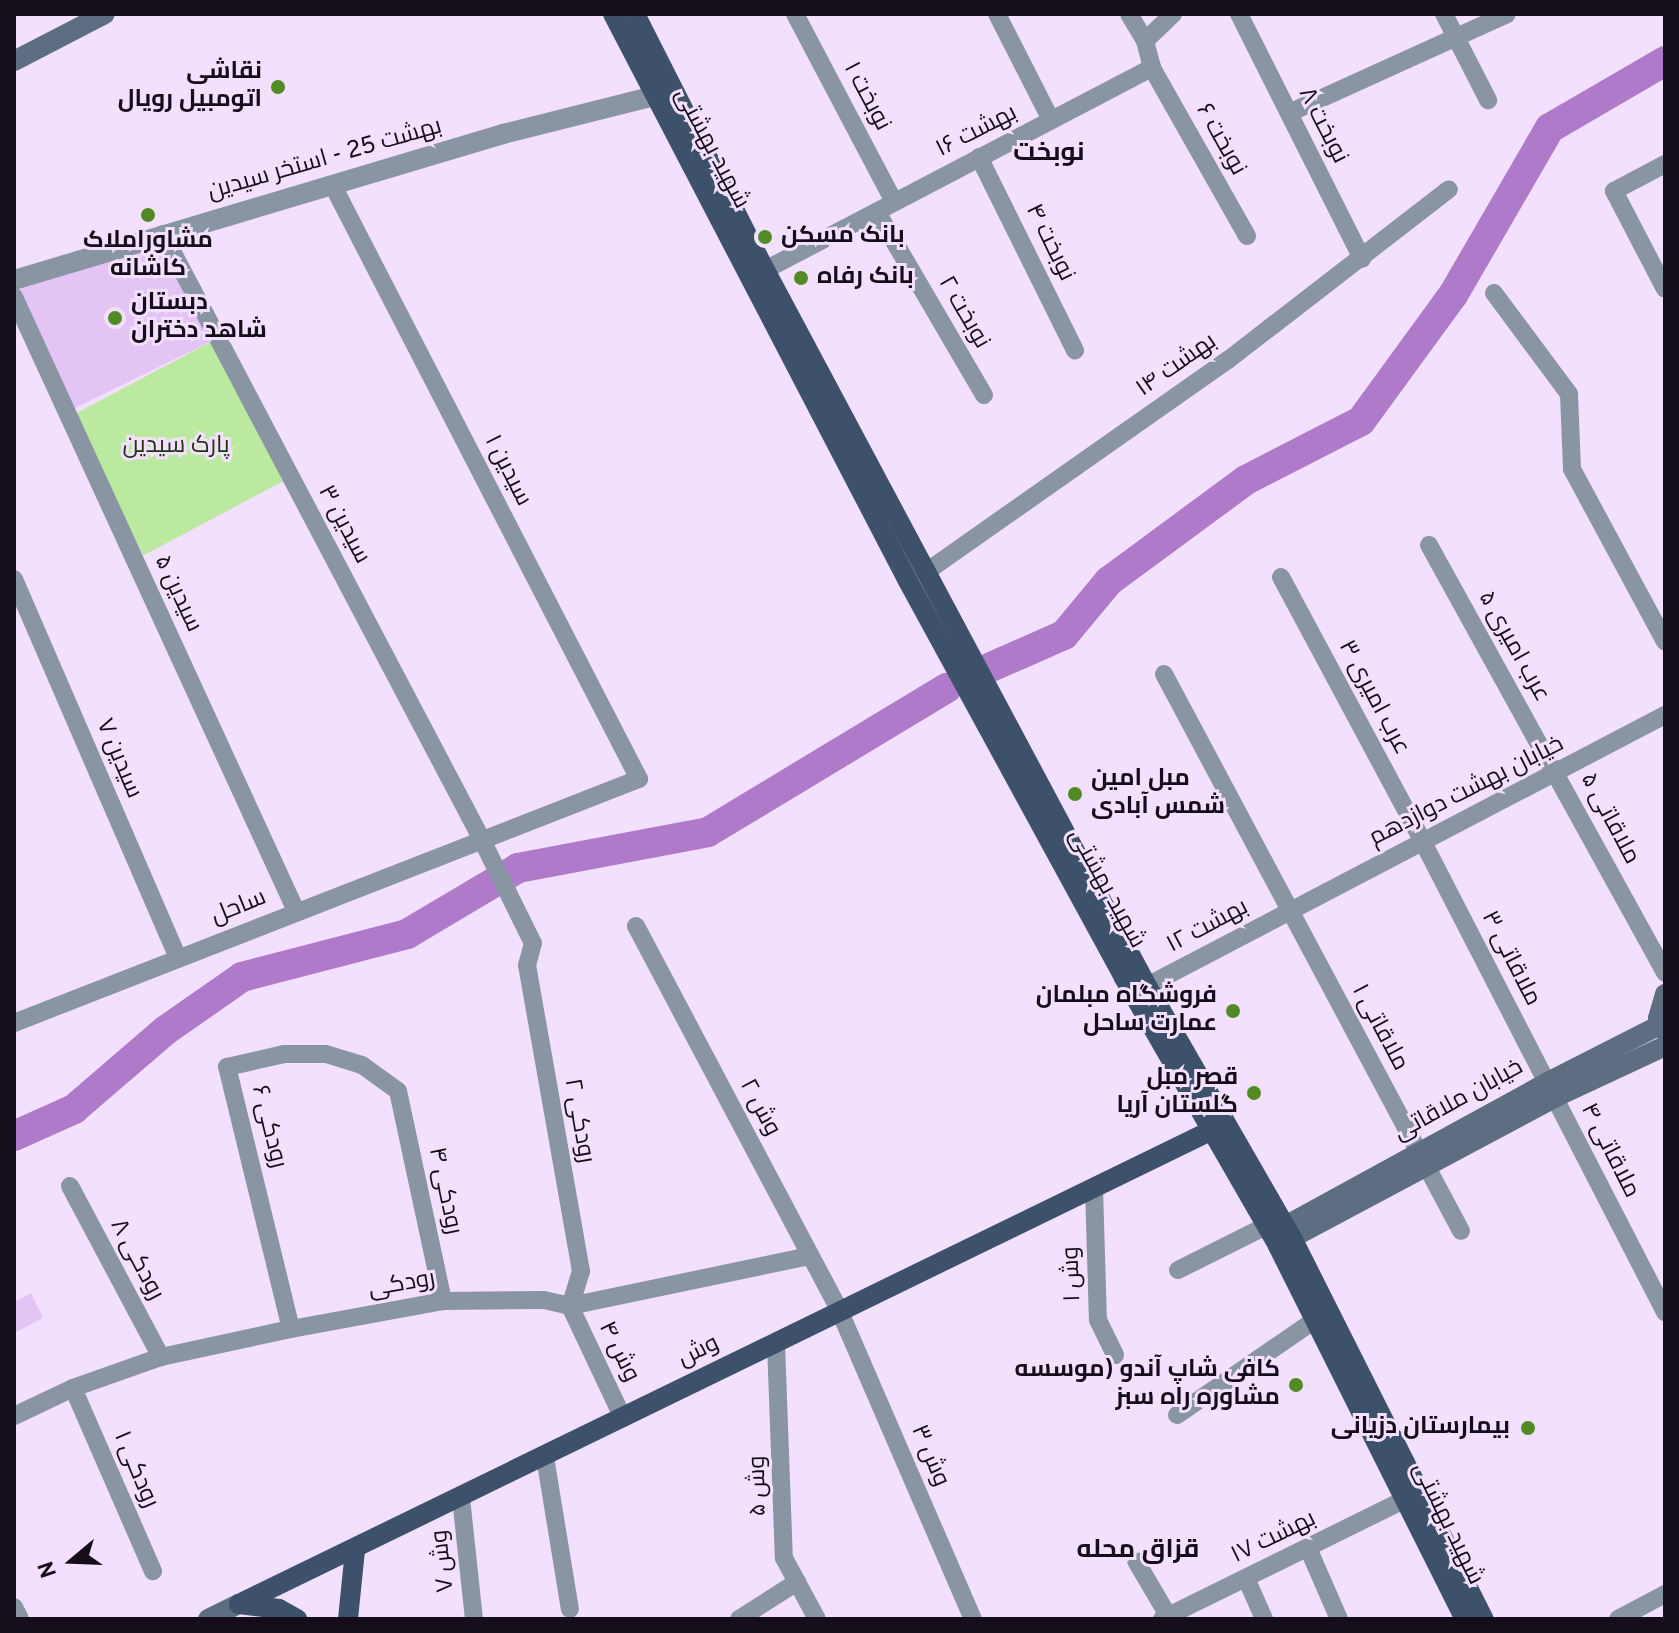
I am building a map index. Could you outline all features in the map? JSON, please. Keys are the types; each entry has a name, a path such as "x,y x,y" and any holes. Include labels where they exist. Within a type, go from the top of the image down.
{"main road":[{"path":"14,61 105,14"},
{"name":"شهید بهشتی","path":"613,14 908,581 1212,1130 1278,1234 1316,1319 1465,1619"},
{"name":"شهید بهشتی","path":"635,14 765,270 1484,1619"},
{"path":"1663,1029 1660,1004 1665,994"},
{"name":"خیابان ملاقاتی","path":"1278,1234 1421,1161 1663,1029"},
{"name":"خیابان ملاقاتی","path":"1550,1090 1665,1046"},
{"name":"وش","path":"208,1619 1212,1130"},
{"path":"348,1619 355,1550"},
{"path":"239,1604 279,1609 297,1619"}],"street":[{"name":"۱ نوبخت","path":"795,14 894,202"},
{"path":"997,14 1051,120"},
{"path":"1129,14 1145,41 1152,68"},
{"path":"1145,41 1173,14"},
{"name":"۸ نوبخت","path":"1239,14 1362,259"},
{"path":"1444,14 1488,100"},
{"path":"1289,113 1507,14"},
{"name":"۱۶ بهشت","path":"765,270 1152,68"},
{"name":"نوبخت ۶","path":"1152,68 1247,236"},
{"name":"بهشت 25 - استخر سیدین","path":"14,280 503,134 654,96"},
{"name":"۴ نوبخت","path":"979,157 1075,350"},
{"path":"1665,164 1614,191 1665,289"},
{"name":"سیدین ۱","path":"333,186 639,779"},
{"name":"بهشت ۱۴","path":"926,572 1228,360 1449,189"},
{"name":"۲ نوبخت","path":"877,212 984,395"},
{"name":"سیدین ۳","path":"163,234 481,838 533,943"},
{"path":"1494,293 1569,394 1572,469 1665,642"},
{"name":"سیدین ۵","path":"14,297 296,911"},
{"name":"۵ عرب امیری","path":"1429,545 1556,773"},
{"name":"۳ عرب امیری","path":"1281,577 1423,842"},
{"name":"سیدین ۷","path":"14,579 178,958"},
{"name":"ملاقاتی ۱","path":"1164,674 1461,1231"},
{"name":"خیابان بهشت دوازدهم","path":"1290,911 1665,715"},
{"name":"ملاقاتی ۵","path":"1556,773 1665,973"},
{"name":"ساحل","path":"14,1023 481,838 639,779"},
{"name":"ملاقاتی ۳","path":"1423,842 1550,1090"},
{"name":"۱۲ بهشت","path":"1147,986 1290,911"},
{"name":"وش ۲","path":"636,926 840,1312"},
{"name":"رودکی ۲","path":"533,943 527,965 581,1271 570,1306"},
{"name":"رودکی ۶","path":"291,1329 227,1067 284,1054 326,1054 362,1065 398,1091"},
{"name":"ملاقاتی ۴","path":"1550,1090 1665,1312"},
{"name":"رودکی ۴","path":"398,1091 443,1301"},
{"name":"رودکی ۸","path":"70,1186 161,1357"},
{"name":"وش ۱","path":"1094,1188 1098,1320 1115,1355"},
{"path":"1178,1270 1278,1234"},
{"name":"رودکی","path":"14,1416 73,1388 161,1357 291,1329 443,1301 544,1300 570,1306 809,1256"},
{"name":"وش ۴","path":"570,1306 623,1418"},
{"name":"وش ۳","path":"840,1312 973,1619"},
{"path":"1177,1415 1316,1319"},
{"name":"وش ۵","path":"776,1344 784,1558 817,1619"},
{"name":"رودکی ۱","path":"73,1388 153,1571"},
{"path":"545,1457 570,1609"},
{"name":"وش ۷","path":"461,1498 474,1619"},
{"name":"بهشت ۱۷","path":"1167,1618 1406,1499"},
{"path":"1308,1548 1339,1619"},
{"path":"1136,1561 1167,1618"},
{"path":"1246,1578 1264,1619"},
{"path":"739,1619 797,1582"},
{"path":"1618,1619 1665,1594"},
{"path":"14,1607 20,1619"}],"green space":[{"name":"پارک سیدین","path":"218,338 292,477 143,555 70,417"}],"building":[{"name":"دبستان شاهد دختران","path":"163,234 218,338 67,412 14,280"},
{"path":"31,1293 43,1318 14,1333 14,1302"}],"waterway":[{"path":"991,667 1064,635 1109,581 1246,480 1361,421 1453,295 1550,128 1665,61"},
{"path":"14,1136 74,1109 166,1030 242,977 407,934 518,868 708,832 947,688"}],"place":[{"name":"نقاشی اتومبیل رویال","path":"278,87"},
{"name":"مشاوراملاک کاشانه","path":"148,215"},
{"name":"بانک مسکن","path":"765,237"},
{"name":"بانک رفاه","path":"801,278"},
{"name":"دبستان شاهد دختران","path":"115,318"},
{"name":"مبل امین شمس آبادی","path":"1075,794"},
{"name":"فروشگاه مبلمان عمارت ساحل","path":"1233,1011"},
{"name":"قصر مبل گلستان آریا","path":"1254,1093"},
{"name":"کافی شاپ آندو (موسسه مشاوره راه سبز","path":"1296,1385"},
{"name":"بیمارستان دزیانی","path":"1528,1428"}],"district":[{"name":"نوبخت","path":"1049,154"},
{"name":"قزاق محله","path":"1138,1551"}]}
